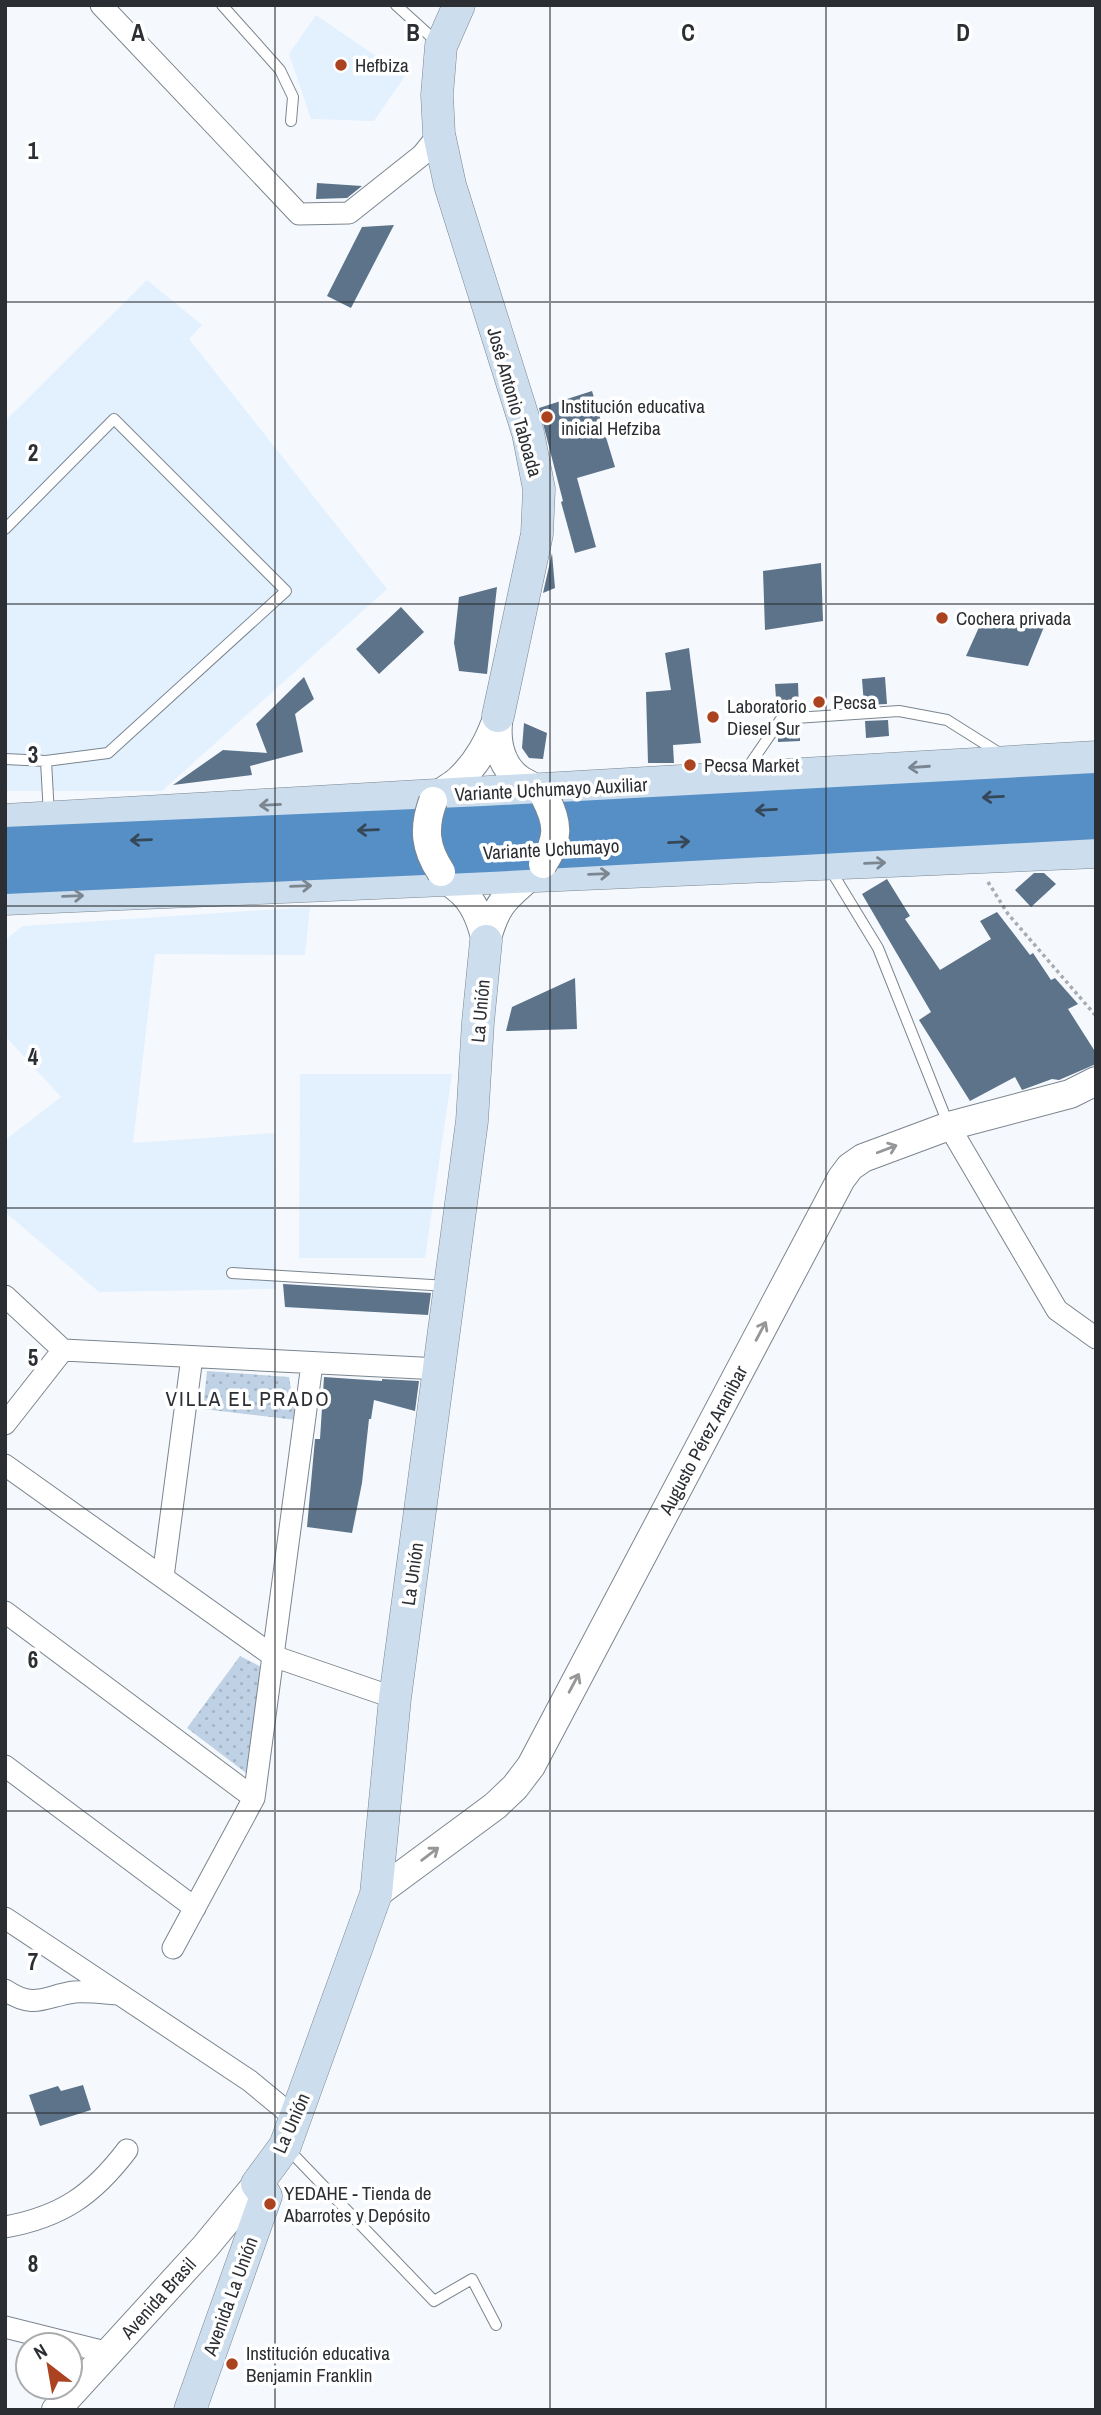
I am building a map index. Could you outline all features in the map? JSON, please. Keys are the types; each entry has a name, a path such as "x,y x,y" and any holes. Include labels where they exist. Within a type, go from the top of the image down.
{"highway":[{"name":"Variante Uchumayo","path":"5,846 485,825 1096,792"},
{"name":"Variante Uchumayo","path":"5,875 475,854 1096,820"}],"main road":[{"name":"José Antonio Taboada","path":"459,5 441,46 437,95 439,134 450,185 528,433 539,489 537,534 498,716"},
{"name":"Variante Uchumayo Auxiliar","path":"5,820 542,794 741,778 1096,757"},
{"path":"5,899 537,870 827,864 1096,852"},
{"name":"La Unión","path":"257,2184 290,2133 376,1894 395,1698 472,1121 486,941"},
{"name":"Avenida La Unión","path":"190,2410 266,2196 257,2184"}],"street":[{"path":"101,5 299,214 349,213 422,155 439,134"},
{"name":"José Antonio Taboada","path":"498,716 496,740 504,762 519,780 542,794"},
{"name":"José Antonio Taboada","path":"435,799 458,782 476,763 489,741 498,716"},
{"path":"537,870 553,849 556,831 554,813 542,794"},
{"path":"435,799 427,819 426,838 430,856 443,876"},
{"name":"La Unión","path":"486,941 494,915 501,904 509,893 537,870"},
{"name":"La Unión","path":"443,876 466,895 480,916 486,941"},
{"name":"Augusto Pérez Aranibar","path":"376,1894 495,1806 515,1787 531,1766 845,1173 863,1158 949,1126 1070,1094 1096,1081"},
{"path":"949,1126 1057,1310 1096,1338"},
{"path":"5,1296 63,1350 440,1369"},
{"path":"5,1424 63,1350"},
{"path":"163,1577 192,1357"},
{"path":"173,1948 254,1798 312,1364"},
{"path":"5,1465 273,1656 395,1698"},
{"path":"5,1612 254,1798"},
{"path":"5,1766 195,1908"},
{"path":"5,1919 250,2081 290,2133"},
{"path":"9,2001 44,2001 74,1992 119,1994"},
{"path":"5,2227 32,2222 66,2208 106,2177 127,2150"},
{"name":"Avenida Brasil","path":"56,2410 205,2247 257,2184"},
{"path":"5,2328 109,2353"}],"lane":[{"path":"222,5 280,69 293,97 291,121"},
{"path":"396,5 441,46"},
{"path":"5,529 114,419 286,591 108,753 46,761 5,759"},
{"path":"741,778 781,719 900,711 947,720 1012,761"},
{"path":"46,761 49,818"},
{"path":"827,864 878,948 949,1126"},
{"path":"232,1273 451,1286"},
{"path":"290,2133 434,2301 472,2279 496,2325"}],"path":[{"path":"977,859 981,872 1008,914 1096,1016"}],"shaded area":[{"name":"Hefbiza","path":"316,15 405,76 374,121 311,119 289,54"},
{"path":"147,280 202,325 189,339 387,589 162,791 5,791 5,421"},
{"path":"310,907 305,955 155,954 133,1143 274,1133 276,1289 99,1292 5,1212 5,1140 61,1097 5,1036 5,940 23,926"},
{"path":"300,1074 452,1074 425,1258 299,1258"},
{"path":"207,1371 289,1377 296,1420 203,1409"},
{"path":"240,1656 265,1669 250,1776 187,1728"}],"building":[{"path":"317,183 362,186 347,198 316,199"},
{"path":"394,225 351,308 327,296 362,227"},
{"path":"592,391 615,467 577,478 596,547 575,553 539,408"},
{"path":"552,553 555,588 543,593"},
{"path":"821,563 823,621 765,630 763,571"},
{"path":"497,587 487,674 459,671 454,643 459,597"},
{"path":"401,607 424,632 379,674 356,649"},
{"path":"1024,619 1046,622 1028,666 966,656 980,625"},
{"path":"689,648 701,743 673,745 674,763 648,763 646,692 671,690 665,653"},
{"path":"304,677 314,699 295,714 303,752 250,766 252,775 173,785 223,750 267,753 256,724"},
{"path":"885,677 887,704 864,705 862,679"},
{"path":"798,683 799,710 777,713 775,684"},
{"path":"888,720 889,736 866,738 865,721"},
{"path":"524,723 547,733 543,759 529,758 522,748"},
{"path":"800,726 800,741 778,742 785,727"},
{"path":"1034,873 1044,873 1056,884 1031,907 1015,890"},
{"path":"887,879 910,916 905,919 940,970 991,939 980,921 997,912 1030,955 1033,953 1051,980 1055,978 1078,1004 1068,1009 1096,1053 1096,1064 1059,1080 1052,1079 1022,1090 1015,1077 970,1101 919,1020 931,1012 862,894"},
{"path":"575,978 577,1029 506,1031 512,1007"},
{"path":"283,1284 431,1293 428,1315 285,1307"},
{"path":"324,1377 419,1381 415,1411 374,1400 352,1533 307,1527 315,1439 320,1439"},
{"path":"83,2085 91,2110 40,2126 29,2095 58,2086 61,2091"}],"place":[{"name":"Hefbiza","path":"341,65"},
{"name":"Institución educativa inicial Hefziba","path":"547,417"},
{"name":"Cochera privada","path":"942,618"},
{"name":"Pecsa","path":"819,702"},
{"name":"Laboratorio Diesel Sur","path":"713,717"},
{"name":"Pecsa Market","path":"690,765"},
{"name":"YEDAHE - Tienda de Abarrotes y Depósito","path":"270,2204"},
{"name":"Institución educativa Benjamin Franklin","path":"232,2364"}],"district":[{"name":"VILLA EL PRADO","path":"248,1398"}]}
